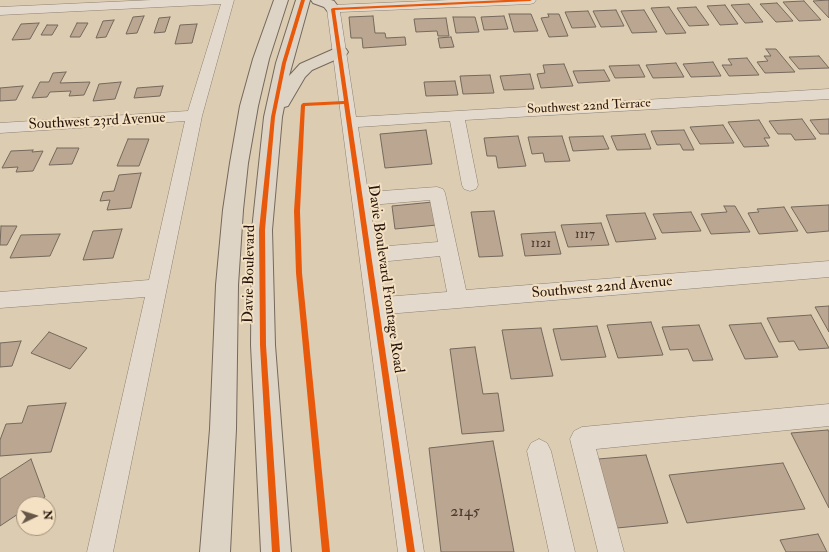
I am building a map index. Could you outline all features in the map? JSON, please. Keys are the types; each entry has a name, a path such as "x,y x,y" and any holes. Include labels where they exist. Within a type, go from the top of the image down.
{"main road":[{"name":"Davie Boulevard","path":"215,552 223,429 227,285 233,210 248,112 259,66 280,0"},
{"name":"Davie Boulevard","path":"276,552 263,353 261,282 262,230 273,117 284,63 303,0"},
{"path":"273,117 295,79 303,70 310,64 340,52"}],"street":[{"path":"0,11 228,0 194,116 100,552"},
{"path":"325,4 530,0"},
{"name":"Davie Boulevard Frontage Road","path":"325,4 340,52 411,552"},
{"name":"Southwest 22nd Terrace","path":"350,122 829,94"},
{"path":"456,115 470,185"},
{"name":"Southwest 23rd Avenue","path":"0,128 194,116"},
{"path":"361,199 437,193 458,300"},
{"path":"368,255 448,248"},
{"name":"Southwest 22nd Avenue","path":"376,306 829,269"},
{"path":"0,300 156,288"},
{"path":"611,552 582,439 829,415"},
{"path":"539,451 562,552"}],"building":[{"path":"829,0 829,18 813,1"},
{"path":"804,1 821,20 799,21 783,2"},
{"path":"777,3 793,21 776,22 760,4"},
{"path":"749,4 763,22 745,23 731,5"},
{"path":"725,5 738,24 720,25 707,6"},
{"path":"669,7 686,33 666,34 651,8"},
{"path":"696,7 709,25 689,26 677,8"},
{"path":"616,10 624,26 601,27 593,11"},
{"path":"644,10 657,32 632,33 621,11"},
{"path":"588,11 596,27 572,28 565,12"},
{"path":"509,14 531,14 538,31 514,32"},
{"path":"548,14 559,14 568,36 549,37 541,18 549,17"},
{"path":"144,16 137,33 126,34 133,17"},
{"path":"373,16 375,33 385,33 386,38 405,37 406,45 363,48 362,38 351,38 349,17"},
{"path":"504,16 508,29 484,30 481,17"},
{"path":"170,17 165,32 154,33 159,18"},
{"path":"453,17 475,17 479,32 456,33"},
{"path":"446,18 449,36 438,36 437,31 416,32 414,19"},
{"path":"114,20 106,37 96,38 103,21"},
{"path":"39,23 30,39 12,40 21,24"},
{"path":"77,23 88,23 80,37 70,37"},
{"path":"197,24 192,43 175,44 180,25"},
{"path":"47,25 58,25 52,35 41,35"},
{"path":"451,37 454,47 440,48 438,38"},
{"path":"766,49 776,49 795,72 765,73 757,62 768,61 764,56 771,56"},
{"path":"819,56 829,68 799,69 789,57"},
{"path":"747,58 759,75 729,76 722,65 732,65 728,59"},
{"path":"713,62 721,76 691,77 683,64"},
{"path":"676,63 684,77 653,78 646,65"},
{"path":"564,64 573,86 541,88 537,74 545,73 543,65"},
{"path":"639,65 645,77 615,78 609,66"},
{"path":"604,70 610,81 578,83 573,71"},
{"path":"66,72 60,83 90,82 84,95 69,96 71,91 50,92 47,97 32,98 40,82 49,82 53,73"},
{"path":"530,74 534,89 504,90 500,76"},
{"path":"490,75 494,93 463,94 460,76"},
{"path":"455,81 458,95 426,96 424,82"},
{"path":"121,82 115,99 93,101 99,84"},
{"path":"23,86 16,100 0,101 0,88"},
{"path":"163,86 160,96 134,98 137,88"},
{"path":"802,119 816,139 795,140 791,134 778,134 769,121"},
{"path":"829,119 829,134 820,134 810,120"},
{"path":"759,120 770,138 764,138 769,146 744,147 728,122"},
{"path":"723,125 734,143 700,144 690,127"},
{"path":"426,130 432,164 385,168 380,134"},
{"path":"684,130 694,150 683,150 680,144 657,145 651,131"},
{"path":"645,134 651,149 617,150 611,136"},
{"path":"518,136 526,166 498,168 496,156 487,156 484,138"},
{"path":"562,136 570,161 545,162 543,153 532,154 528,137"},
{"path":"603,136 609,149 573,151 569,137"},
{"path":"128,139 149,139 139,166 117,166"},
{"path":"57,148 79,148 72,164 49,165"},
{"path":"33,150 32,152 43,151 33,171 16,172 18,167 2,168 11,151"},
{"path":"141,173 131,208 107,210 110,200 100,201 103,192 114,191 119,175"},
{"path":"433,202 437,225 395,229 392,206"},
{"path":"829,205 829,231 807,233 791,207"},
{"path":"724,206 735,206 750,232 711,234 701,214 727,212"},
{"path":"784,207 798,231 759,234 748,213 759,212 757,209"},
{"path":"494,211 503,256 479,257 471,212"},
{"path":"691,212 701,231 662,233 653,214"},
{"path":"645,213 656,239 616,242 606,215"},
{"path":"601,223 609,245 568,247 561,225"},
{"path":"1,226 17,226 7,245 0,245"},
{"path":"122,229 113,258 83,260 93,231"},
{"path":"555,232 561,254 525,256 521,234"},
{"path":"60,234 50,256 10,258 21,235"},
{"path":"829,306 829,332 815,307"},
{"path":"811,315 829,348 799,350 794,341 779,342 767,318"},
{"path":"651,322 663,355 618,358 607,325"},
{"path":"761,323 778,357 745,359 729,325"},
{"path":"699,325 713,360 693,361 688,349 670,350 662,327"},
{"path":"597,326 606,357 561,360 553,329"},
{"path":"541,328 553,376 511,379 502,330"},
{"path":"49,332 87,348 70,369 31,353"},
{"path":"21,341 12,366 0,367 0,343"},
{"path":"475,347 483,394 498,393 504,431 462,434 450,349"},
{"path":"66,403 51,452 0,456 0,440 6,424 22,423 28,406"},
{"path":"828,430 829,432 829,508 791,433"},
{"path":"493,441 514,552 441,552 429,448"},
{"path":"646,455 668,523 617,528 598,459"},
{"path":"31,459 45,496 16,496 16,515 0,526 0,479"},
{"path":"783,463 805,509 687,523 669,475"},
{"path":"818,534 827,552 786,552 780,540"}],"cycle path":[{"path":"276,552 263,345 262,230 273,117 284,63 303,0"},
{"path":"411,552 333,9 530,0"},
{"path":"326,552 299,273 297,211 303,105 347,102"}]}
